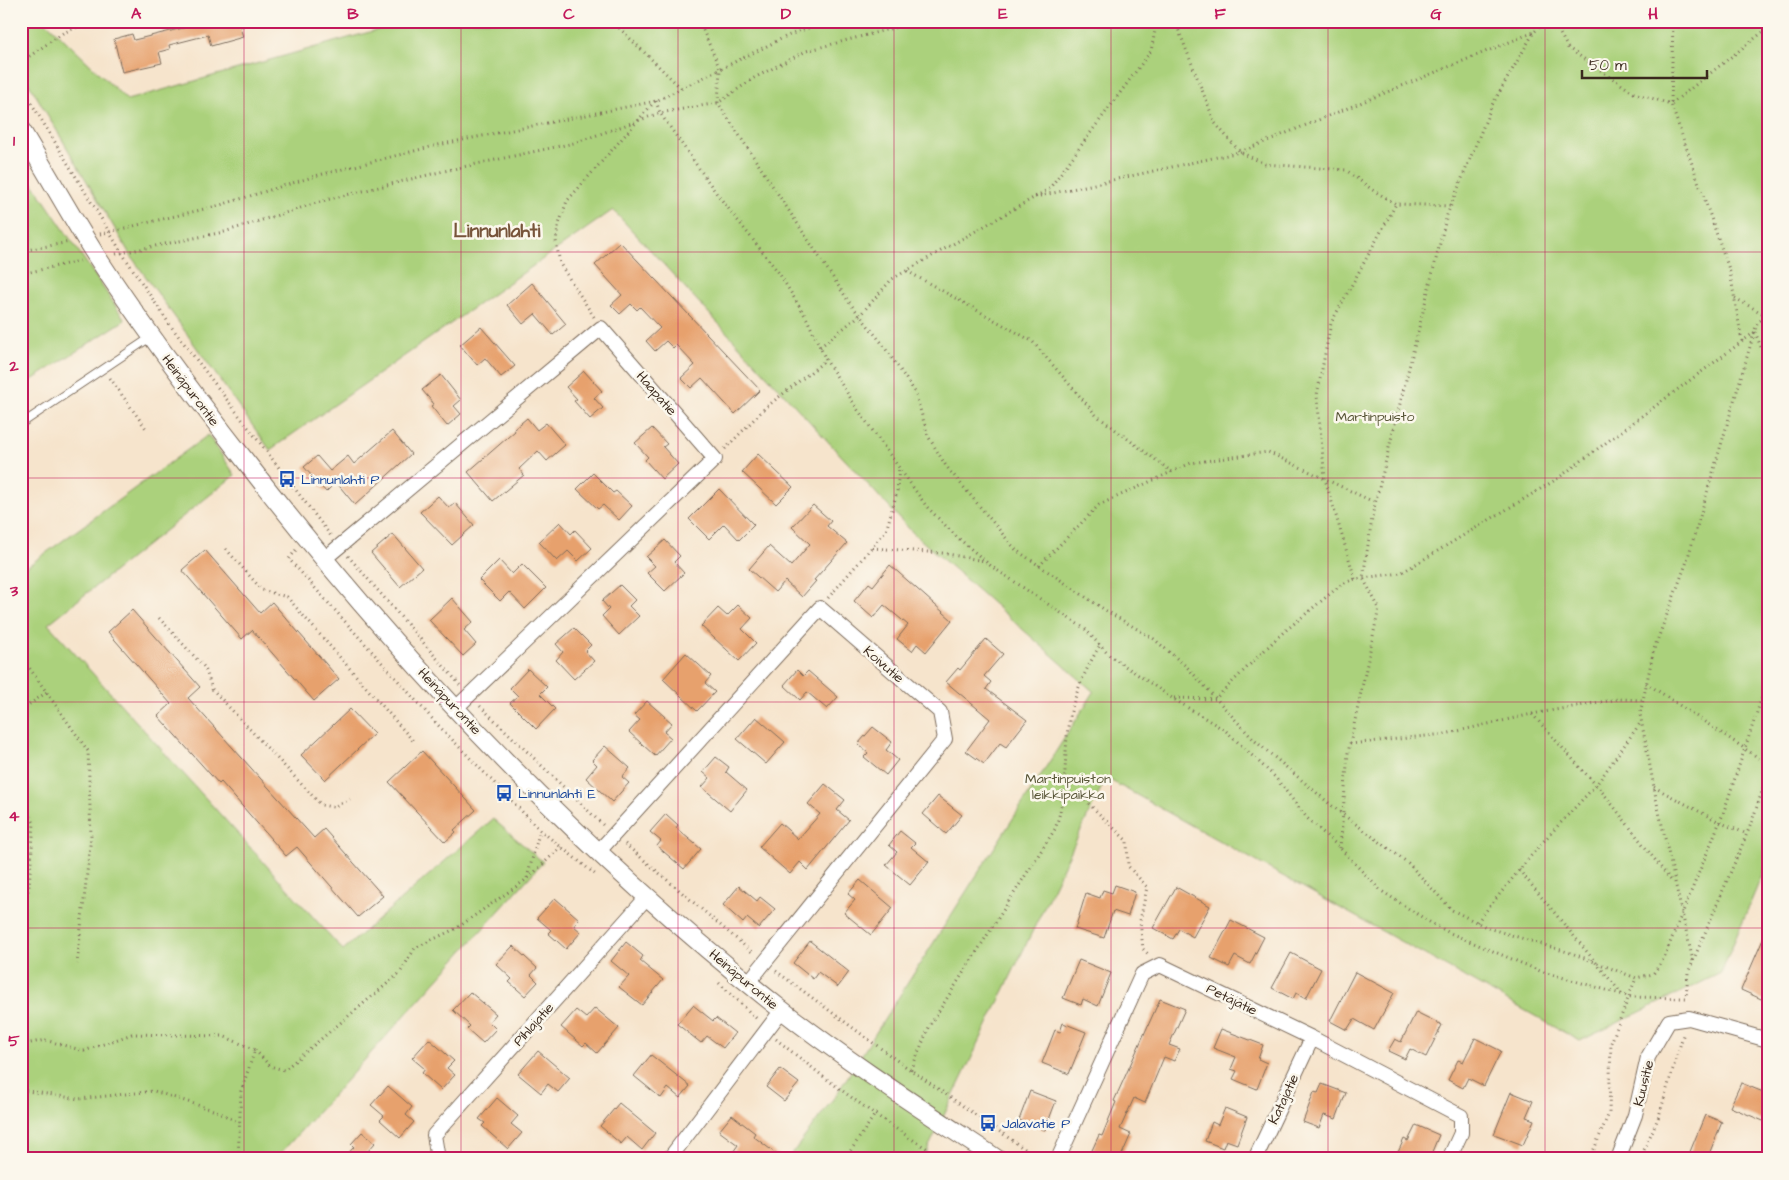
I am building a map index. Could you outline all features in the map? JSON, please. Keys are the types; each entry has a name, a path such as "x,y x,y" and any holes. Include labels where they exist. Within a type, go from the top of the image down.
{"street":[{"name":"Heinäpurontie","path":"21,130 86,239 152,337 323,560 456,708 542,797 599,851 748,983 872,1076 997,1159"},
{"name":"Haapatie","path":"601,328 715,459"},
{"path":"323,560 601,328"},
{"path":"456,708 715,459"},
{"path":"599,851 820,608"},
{"name":"Koivutie","path":"748,983 945,739 940,712 820,608"},
{"name":"Pihlajatie","path":"438,1159 434,1135 648,896"},
{"path":"1058,1159 1142,974 1160,965"},
{"name":"Petäjätie","path":"1160,965 1312,1038 1461,1116 1460,1133 1449,1159"},
{"path":"669,1159 782,1010"},
{"path":"1688,1018 1768,1040"},
{"name":"Kuusitie","path":"1618,1159 1635,1115 1648,1057 1670,1021 1688,1018"},
{"name":"Katajatie","path":"1254,1159 1312,1038"}],"lane":[{"path":"21,424 152,337"}],"path":[{"path":"21,62 63,33 92,21"},
{"path":"612,21 681,88"},
{"path":"699,21 720,69 718,103 860,315 915,392 928,436 946,466 1016,550 1154,639 1187,667 1254,740 1344,815 1408,863 1452,910 1477,922 1636,978 1653,974 1663,960 1719,822 1768,679"},
{"path":"21,251 86,239 108,230 217,206 319,175 438,145 656,101 787,36 827,21"},
{"path":"122,253 224,232 326,200 444,171 574,143 660,113 718,103 754,78 806,52 920,21"},
{"path":"820,347 860,315 892,279 1049,189 1151,51 1157,21"},
{"path":"1175,21 1215,123 1240,152 1265,164 1346,170 1371,189 1396,204 1450,206"},
{"path":"1035,197 1240,152 1534,32 1547,21"},
{"path":"1553,21 1568,48 1634,93 1671,104"},
{"path":"1673,21 1671,104 1730,272 1742,341"},
{"path":"1671,104 1768,28"},
{"path":"1340,848 1350,744 1379,608 1363,578 1376,503 1450,206 1492,105 1534,32"},
{"path":"656,101 660,113 717,194 779,273 807,318 826,360 927,507 957,537 985,561 1085,629 1109,654 1172,698 1226,731 1275,777 1307,818 1340,848 1380,890 1450,933 1540,971 1631,997 1686,998"},
{"path":"601,328 560,264 556,241 567,201 656,101"},
{"path":"1355,579 1324,479 1317,395 1330,324 1396,204"},
{"path":"21,274 78,261"},
{"path":"907,271 1032,341 1096,414 1172,472"},
{"path":"1693,962 1681,915 1640,714 1654,649 1686,564 1758,323 1767,315 1735,298"},
{"path":"1172,698 1215,699 1279,636 1342,584 1355,579 1401,573 1557,479 1755,332"},
{"path":"1755,332 1768,365"},
{"path":"715,459 764,408 826,360"},
{"path":"104,369 147,430"},
{"path":"1039,566 1099,505 1191,462 1268,452 1376,503"},
{"path":"820,608 886,531 897,492 899,466"},
{"path":"872,548 942,553 985,561"},
{"path":"226,549 262,590 286,597 414,742"},
{"path":"159,618 205,668 212,689 321,805 333,807 350,800"},
{"path":"911,1070 930,1025 1055,829 1061,811 1069,724 1086,668 1100,645"},
{"path":"21,656 88,751 91,836 77,964"},
{"path":"1646,683 1768,764"},
{"path":"21,710 47,692"},
{"path":"1350,744 1445,734 1532,714 1618,700 1643,700"},
{"path":"1532,714 1596,785 1675,886"},
{"path":"1477,922 1519,870 1596,785 1641,722"},
{"path":"1640,1159 1660,1116 1688,1018 1686,998 1688,973 1747,834 1768,774"},
{"path":"1654,786 1719,822 1747,834"},
{"path":"21,799 34,823 29,886 22,916 26,942 21,968"},
{"path":"1084,800 1127,841 1128,866 1147,887 1140,921 1143,949 1160,965"},
{"path":"527,879 540,830"},
{"path":"21,1046 45,1040 84,1050 132,1034 223,1036 255,1050 270,1066 284,1070 400,973 416,948 457,928 527,879 561,847"},
{"path":"1519,870 1623,994"},
{"path":"1590,1159 1609,1113 1612,1043 1631,997 1636,978"},
{"path":"238,1159 240,1091 255,1050"},
{"path":"21,1090 79,1099 154,1091 219,1112 239,1123"},
{"path":"845,1159 876,1113"}],"green space":[{"name":"Martinpuisto","path":"21,21 45,21 127,100 409,21 1768,21 1768,861 1721,973 1580,1041 1106,778 923,1159 788,1159 836,1095 1094,692 914,534 613,210 270,450 131,256 21,70"},
{"path":"21,166 125,320 21,387"},
{"path":"208,435 235,475 48,624 343,950 493,819 543,862 280,1154 285,1159 21,1159 21,571"}],"building":[{"path":"186,21 243,21 244,26 240,27 243,37 211,46 208,35 169,45 170,49 159,52 162,63 122,72 114,39 132,34 134,40 187,27"},
{"path":"620,242 760,390 735,414 702,378 691,388 681,378 695,365 676,345 673,348 666,341 655,351 646,341 660,328 640,307 637,310 631,304 620,314 611,305 622,295 595,265"},
{"path":"532,283 566,324 553,335 535,314 523,324 507,305"},
{"path":"481,327 515,366 501,377 485,358 477,365 460,345"},
{"path":"584,371 602,391 594,398 603,408 590,419 574,401 577,399 566,387"},
{"path":"441,375 461,400 454,406 461,414 447,426 431,406 434,404 422,390"},
{"path":"527,418 537,430 546,423 565,445 547,461 538,451 519,469 524,475 493,501 468,472"},
{"path":"652,428 667,444 663,447 678,464 662,479 645,460 648,457 635,443"},
{"path":"392,431 411,454 355,505 336,482 326,492 304,467 317,456 330,471 348,456 354,464"},
{"path":"758,454 793,487 776,504 742,472"},
{"path":"593,473 613,493 616,491 632,506 619,520 603,505 598,509 577,489"},
{"path":"719,489 754,525 739,540 724,524 709,539 689,519"},
{"path":"438,496 449,508 455,503 474,525 452,545 420,512"},
{"path":"813,505 831,521 827,526 847,543 814,580 816,581 802,597 785,581 775,592 749,569 769,546 791,566 810,544 792,527"},
{"path":"560,522 571,534 575,530 592,548 578,561 568,551 557,561 539,542"},
{"path":"393,534 422,568 400,587 371,553"},
{"path":"665,540 680,556 674,562 684,573 665,591 647,573 655,566 646,557"},
{"path":"205,550 260,613 272,602 339,679 314,701 252,630 242,639 182,570"},
{"path":"499,560 512,574 522,564 546,588 525,609 509,592 500,601 479,580"},
{"path":"890,565 952,620 926,652 917,644 912,651 897,639 908,625 884,605 873,618 854,601 869,583 873,586"},
{"path":"620,585 635,600 629,606 639,616 619,635 602,616 609,609 602,601"},
{"path":"452,598 473,622 464,630 476,644 463,656 429,620"},
{"path":"738,605 752,618 742,629 756,643 739,661 701,626 718,608 727,616"},
{"path":"132,610 200,687 188,698 314,838 324,829 383,896 358,917 297,847 286,856 221,782 219,784 158,716 171,704 108,632"},
{"path":"574,628 591,645 585,651 594,661 574,679 556,660 563,652 556,644"},
{"path":"986,639 1003,654 984,676 991,682 986,689 1027,720 1006,747 1000,743 984,764 966,751 990,719 946,682 958,668 960,670"},
{"path":"686,653 711,676 705,683 715,692 697,711 663,679"},
{"path":"528,669 547,687 540,694 555,709 536,729 510,703 518,696 510,688"},
{"path":"797,670 803,676 808,671 838,697 827,709 807,692 800,700 784,685"},
{"path":"647,701 672,723 664,732 671,738 655,756 629,732 640,720 634,715"},
{"path":"350,709 374,734 325,780 301,755"},
{"path":"756,717 785,742 766,764 737,739"},
{"path":"873,727 892,742 886,750 898,760 886,775 864,757 868,753 858,744"},
{"path":"605,746 630,768 622,777 629,783 612,802 586,778 597,765 592,760"},
{"path":"422,751 476,810 454,830 456,832 445,842 389,782"},
{"path":"716,757 729,767 726,772 747,790 730,811 702,787 710,778 703,772"},
{"path":"825,784 845,800 837,810 849,820 808,870 800,862 790,874 759,847 780,823 798,839 820,814 808,804"},
{"path":"938,796 962,815 946,834 923,814"},
{"path":"666,814 678,825 676,828 701,849 684,869 657,846 661,841 650,832"},
{"path":"900,831 915,843 911,847 929,862 910,885 886,865 897,852 889,845"},
{"path":"860,880 893,908 871,935 844,913 855,900 848,894"},
{"path":"1115,885 1135,892 1128,916 1113,911 1104,938 1075,929 1086,893 1100,898 1103,890 1112,893"},
{"path":"739,886 757,901 760,897 775,909 759,928 747,918 743,923 723,905"},
{"path":"1176,887 1210,906 1193,937 1179,929 1173,939 1153,928"},
{"path":"555,898 579,919 574,926 581,932 566,949 548,933 551,930 537,918"},
{"path":"1231,920 1264,937 1250,964 1235,956 1229,967 1211,958"},
{"path":"1768,928 1768,1002 1741,990"},
{"path":"810,941 849,972 838,987 818,972 813,979 793,963"},
{"path":"626,942 643,956 640,961 663,980 642,1005 619,987 629,976 611,961"},
{"path":"513,946 537,968 531,975 538,982 525,996 509,982 512,979 496,964"},
{"path":"1291,953 1321,969 1306,998 1296,993 1293,999 1272,988"},
{"path":"1079,960 1111,973 1098,1006 1083,999 1081,1005 1063,998"},
{"path":"1355,972 1394,993 1374,1030 1354,1019 1347,1030 1330,1021"},
{"path":"470,992 496,1014 489,1022 496,1029 483,1043 467,1029 470,1026 453,1010"},
{"path":"1160,999 1185,1009 1169,1045 1180,1049 1174,1061 1164,1057 1145,1103 1134,1098 1120,1129 1131,1134 1120,1159 1088,1159 1099,1135 1102,1136 1116,1102 1114,1101"},
{"path":"693,1005 713,1021 716,1018 735,1033 723,1048 707,1036 701,1043 677,1024"},
{"path":"595,1008 619,1028 597,1053 586,1043 583,1046 561,1027 576,1010 586,1018"},
{"path":"1416,1012 1442,1025 1426,1057 1410,1049 1405,1059 1388,1051 1395,1039 1401,1042"},
{"path":"1063,1023 1086,1032 1069,1074 1042,1063 1055,1030 1060,1032"},
{"path":"1221,1029 1263,1045 1258,1059 1267,1063 1257,1089 1233,1079 1237,1071 1231,1069 1236,1057 1213,1048"},
{"path":"1475,1038 1501,1051 1484,1086 1468,1078 1463,1088 1448,1080 1458,1060 1463,1062"},
{"path":"429,1039 454,1061 447,1068 455,1075 441,1090 422,1073 425,1069 412,1058"},
{"path":"538,1051 570,1078 558,1092 548,1084 541,1093 518,1074"},
{"path":"651,1055 690,1086 680,1098 668,1088 661,1098 634,1076"},
{"path":"780,1069 799,1083 784,1101 766,1087"},
{"path":"1741,1083 1768,1094 1768,1123 1730,1107"},
{"path":"1322,1084 1346,1093 1336,1119 1324,1115 1319,1128 1303,1122 1314,1092 1318,1093"},
{"path":"388,1086 412,1107 406,1115 414,1122 400,1138 380,1120 384,1116 371,1105"},
{"path":"1030,1091 1056,1101 1045,1130 1019,1120"},
{"path":"1511,1092 1533,1101 1526,1117 1534,1120 1523,1145 1494,1134"},
{"path":"497,1098 518,1116 511,1124 522,1133 508,1149 482,1126 485,1123 479,1119"},
{"path":"619,1103 655,1133 642,1150 627,1137 621,1144 600,1126"},
{"path":"1225,1108 1247,1117 1237,1144 1226,1140 1223,1148 1205,1141 1212,1122 1218,1125"},
{"path":"732,1115 755,1133 753,1136 783,1159 742,1159 733,1152 738,1145 719,1131"},
{"path":"1705,1115 1722,1122 1707,1159 1687,1159"},
{"path":"1416,1125 1439,1135 1429,1159 1395,1159 1404,1139 1408,1141"},
{"path":"362,1132 375,1143 361,1159 343,1159 354,1147 351,1144"}],"place":[{"name":"Linnunlahti P","path":"287,479"},
{"name":"Linnunlahti E","path":"504,793"},
{"name":"Jalavatie P","path":"988,1123"}],"district":[{"name":"Linnunlahti","path":"497,230"}],"park label":[{"name":"Martinpuiston leikkipaikka","path":"1068,786"}]}
